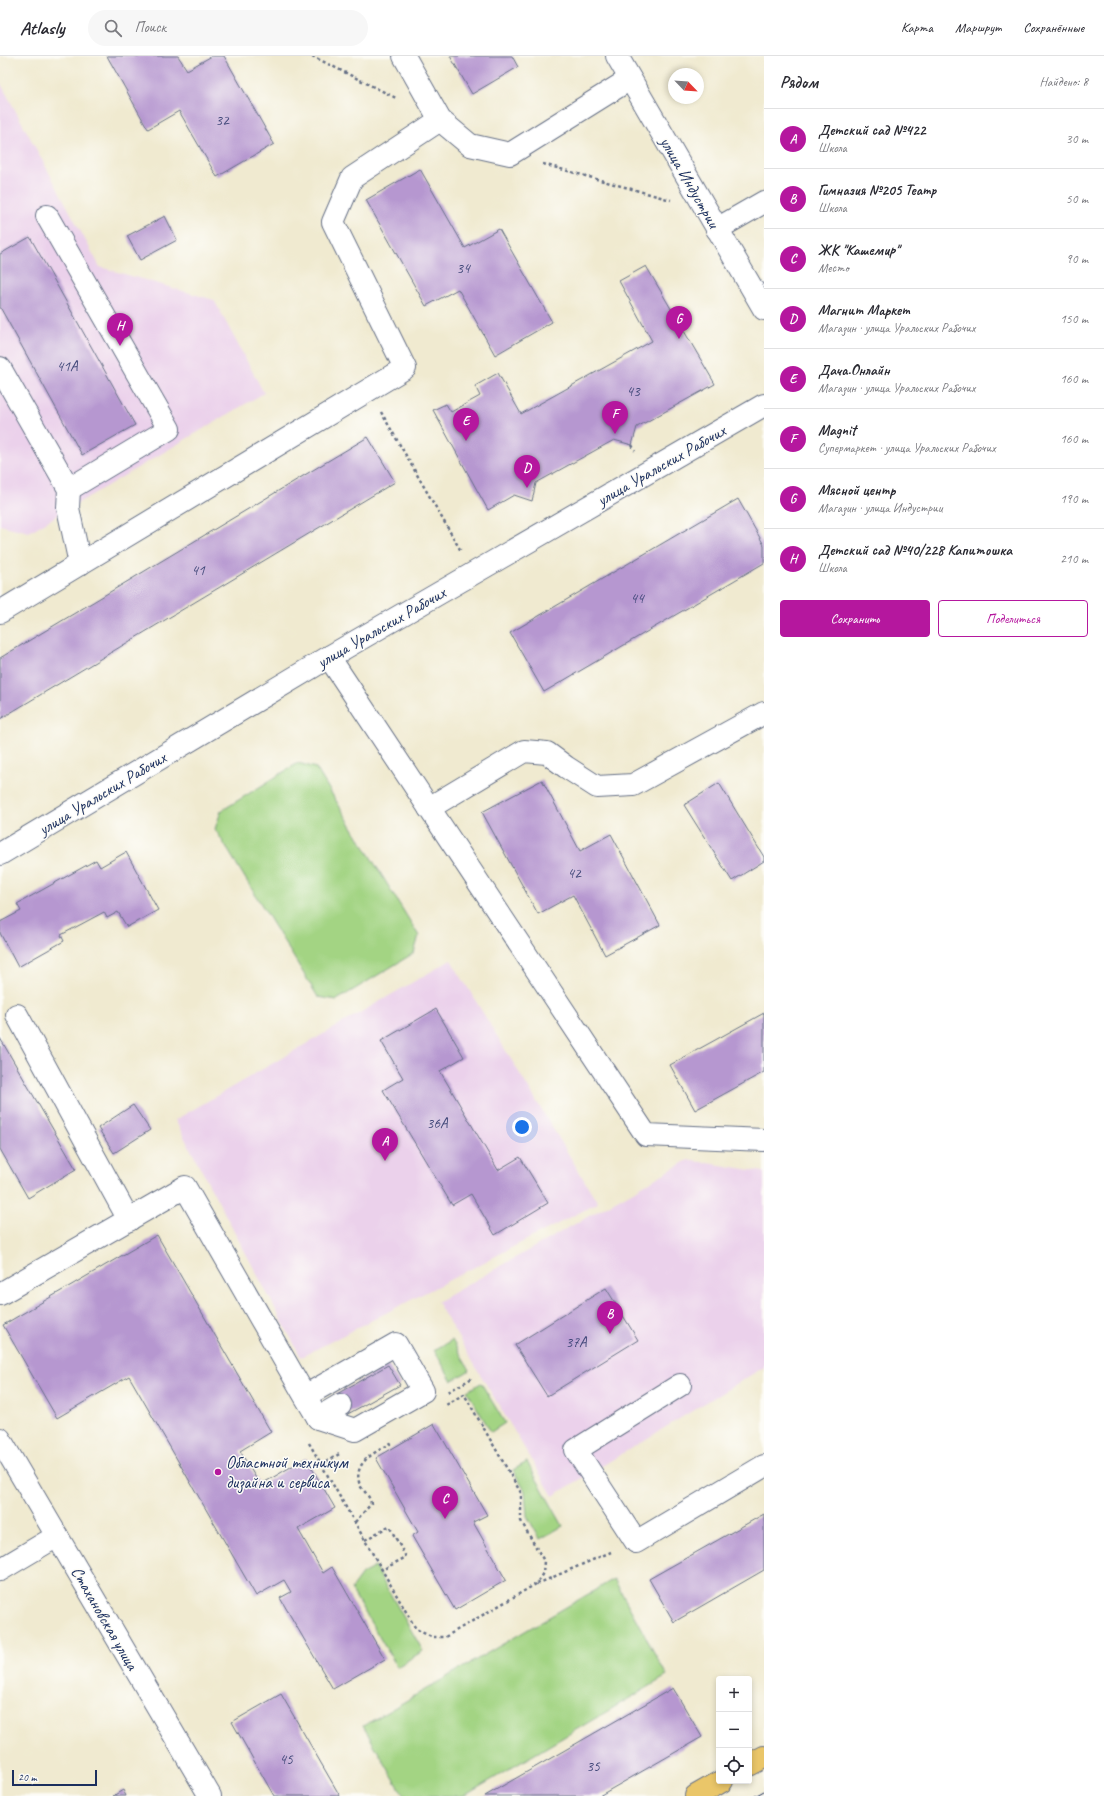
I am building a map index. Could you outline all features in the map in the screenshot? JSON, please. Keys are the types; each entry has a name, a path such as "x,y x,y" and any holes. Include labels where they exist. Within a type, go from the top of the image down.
{"main road":[{"path":"752,1763 764,1757"},
{"path":"696,1796 717,1784"}],"street":[{"path":"404,56 440,120 470,145 510,154 630,79"},
{"name":"улица Индустрии","path":"617,56 764,309"},
{"path":"0,612 404,368 333,222 352,178 440,120"},
{"path":"717,229 764,202"},
{"path":"48,216 168,429 69,489"},
{"path":"0,368 69,489 68,508 80,564"},
{"name":"улица Уральских Рабочих","path":"0,854 328,658 764,405"},
{"path":"328,658 646,1135 764,1140"},
{"path":"429,808 524,751 547,753 597,787 633,785 764,713"},
{"path":"17,1015 129,1220"},
{"path":"0,1294 185,1187 305,1396 318,1418 355,1430 423,1391 396,1344 305,1396"},
{"path":"680,1385 576,1450 636,1542 764,1466"},
{"path":"318,1418 340,1405"},
{"name":"Стахановская улица","path":"0,1439 210,1796"},
{"path":"0,1570 57,1536"}],"path":[{"path":"312,56 397,98"},
{"path":"510,154 706,210"},
{"path":"379,409 462,553"},
{"path":"445,1405 464,1394 521,1493 521,1521 544,1561 543,1573 536,1584"},
{"path":"355,1522 371,1504 370,1496 359,1483 359,1474 362,1464 370,1456 390,1444 387,1439 391,1436"},
{"path":"307,1440 416,1629 431,1637 445,1637 536,1584 636,1542"},
{"path":"365,1540 389,1526 403,1550 406,1556 382,1570"}],"shaded area":[{"path":"0,82 100,267 214,300 264,393 29,532 0,525"},
{"path":"451,960 598,1203 301,1357 175,1120"},
{"path":"688,1160 764,1172 764,1367 553,1496 437,1302"}],"green space":[{"path":"298,763 316,768 419,936 414,953 337,1000 318,997 215,829 221,811"},
{"path":"452,1340 470,1370 452,1381 434,1350"},
{"path":"481,1383 505,1423 491,1432 467,1391"},
{"path":"527,1462 563,1526 540,1539 527,1516 525,1491 513,1470"},
{"path":"375,1567 423,1651 397,1667 351,1589 362,1574"},
{"path":"614,1579 667,1676 464,1796 404,1796 363,1726"}],"building":[{"path":"107,56 178,56 187,70 212,56 224,56 274,144 217,177 179,111 148,129"},
{"path":"450,56 512,56 518,67 472,94"},
{"path":"420,169 465,248 499,229 552,322 495,355 458,289 426,306 366,200"},
{"path":"165,216 177,240 140,260 127,236"},
{"path":"30,237 135,425 82,455 0,307 0,254"},
{"path":"646,266 715,384 637,427 632,445 614,440 536,483 532,501 514,495 488,510 433,410 446,404 451,412 480,396 475,386 498,373 521,414 652,341 619,281"},
{"path":"368,437 395,482 0,719 0,658"},
{"path":"738,499 764,545 764,563 544,692 510,633"},
{"path":"542,780 580,851 611,834 660,925 605,955 573,895 538,914 482,812"},
{"path":"719,783 764,857 764,861 732,881 684,805"},
{"path":"126,852 158,910 127,927 118,912 107,918 104,912 61,935 64,941 18,967 0,933 0,922 21,911 17,904 96,860 100,867"},
{"path":"436,1009 464,1057 440,1071 498,1170 520,1157 548,1203 495,1235 471,1194 452,1205 383,1090 403,1078 381,1041"},
{"path":"764,1013 764,1072 695,1110 670,1065"},
{"path":"0,1038 76,1169 28,1198 0,1149"},
{"path":"133,1105 150,1130 114,1153 98,1128"},
{"name":"Областной техникум дизайна и сервиса","path":"157,1235 271,1432 240,1451 260,1485 306,1458 335,1508 298,1529 323,1573 332,1567 385,1659 333,1689 280,1598 291,1592 284,1580 256,1596 129,1376 57,1418 3,1325"},
{"path":"606,1288 638,1340 547,1396 515,1345"},
{"path":"388,1365 400,1385 346,1415 335,1395"},
{"path":"434,1424 487,1515 473,1522 506,1580 455,1610 412,1536 418,1532 376,1458"},
{"path":"764,1514 764,1570 674,1622 649,1579"},
{"path":"673,1688 702,1737 599,1796 485,1796"},
{"path":"281,1694 340,1796 274,1796 232,1722"},
{"path":"123,1790 126,1796 113,1796"}],"tram line":[{"path":"755,1796 764,1791"}],"place":[{"name":"Мясной центр","path":"679,339"},
{"name":"Детский сад №40/228 Капитошка","path":"120,346"},
{"name":"Magnit","path":"615,434"},
{"name":"Дача.Онлайн","path":"466,441"},
{"name":"Магнит Маркет","path":"527,488"},
{"name":"Детский сад №422","path":"385,1161"},
{"name":"Гимназия №205 Театр","path":"610,1334"},
{"name":"Областной техникум дизайна и сервиса","path":"218,1472"},
{"name":"ЖК \"Кашемир\"","path":"445,1519"}]}
